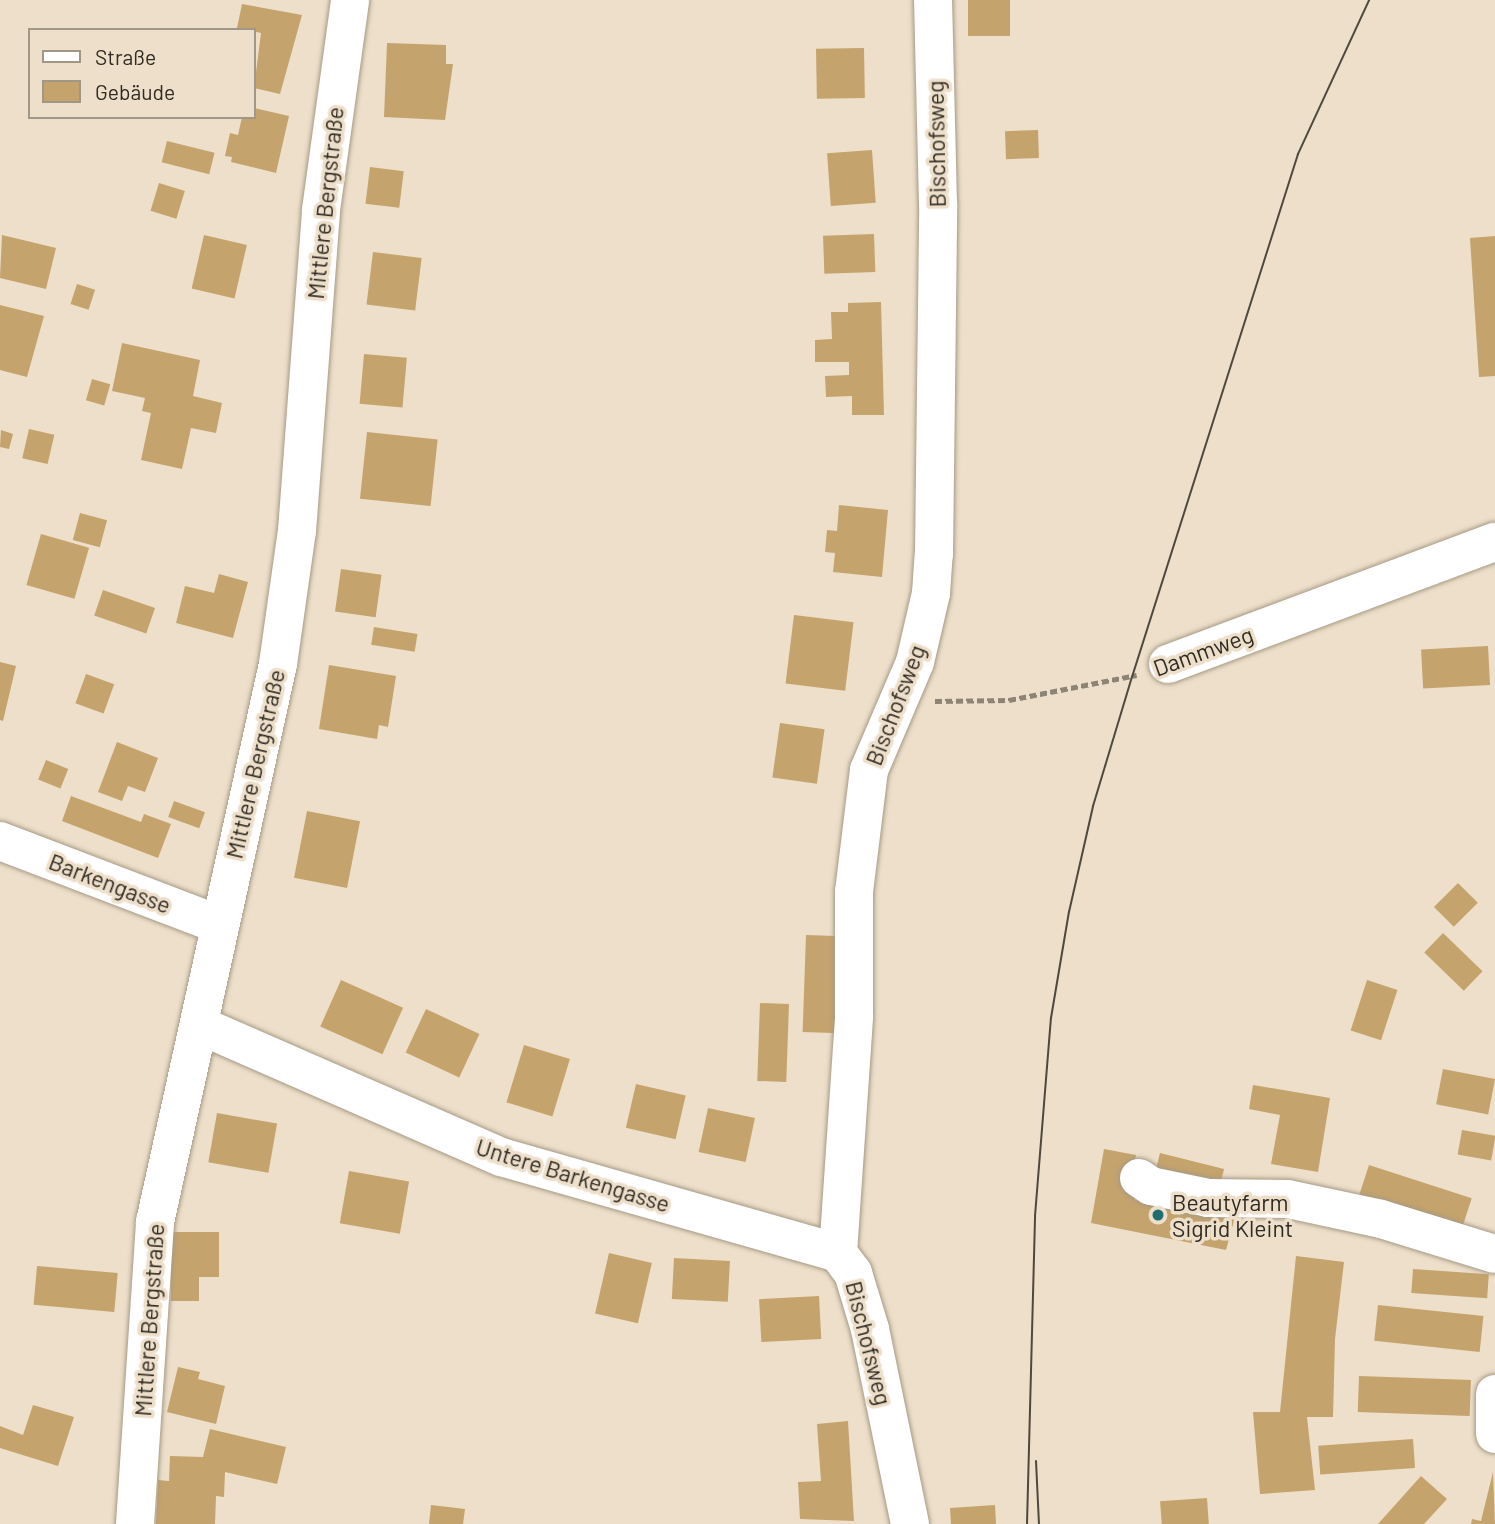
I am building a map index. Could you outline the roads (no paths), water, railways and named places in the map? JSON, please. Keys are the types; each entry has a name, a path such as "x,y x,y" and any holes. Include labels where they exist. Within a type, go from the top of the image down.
{"street":[{"name":"Mittlere Bergstraße","path":"135,1524 155,1222 278,664 297,531 321,210 350,0"},
{"name":"Bischofsweg","path":"910,1524 870,1329 853,1273 838,1253 854,1016 854,892 869,770 899,702 925,623 934,554 938,204 933,0"},
{"name":"Dammweg","path":"1168,664 1495,542"},
{"name":"Barkengasse","path":"0,841 220,925"},
{"name":"Untere Barkengasse","path":"199,1025 501,1157 838,1253"},
{"path":"1139,1178 1151,1186 1208,1199 1301,1202 1381,1219 1495,1254"},
{"path":"1495,1394 1495,1434"}],"tram line":[{"path":"1027,1524 1035,1216 1051,1018 1069,912 1093,806 1298,154 1369,0"},
{"path":"1036,1461 1039,1524"}],"place":[{"name":"Beautyfarm Sigrid Kleint","path":"1158,1215"}]}
